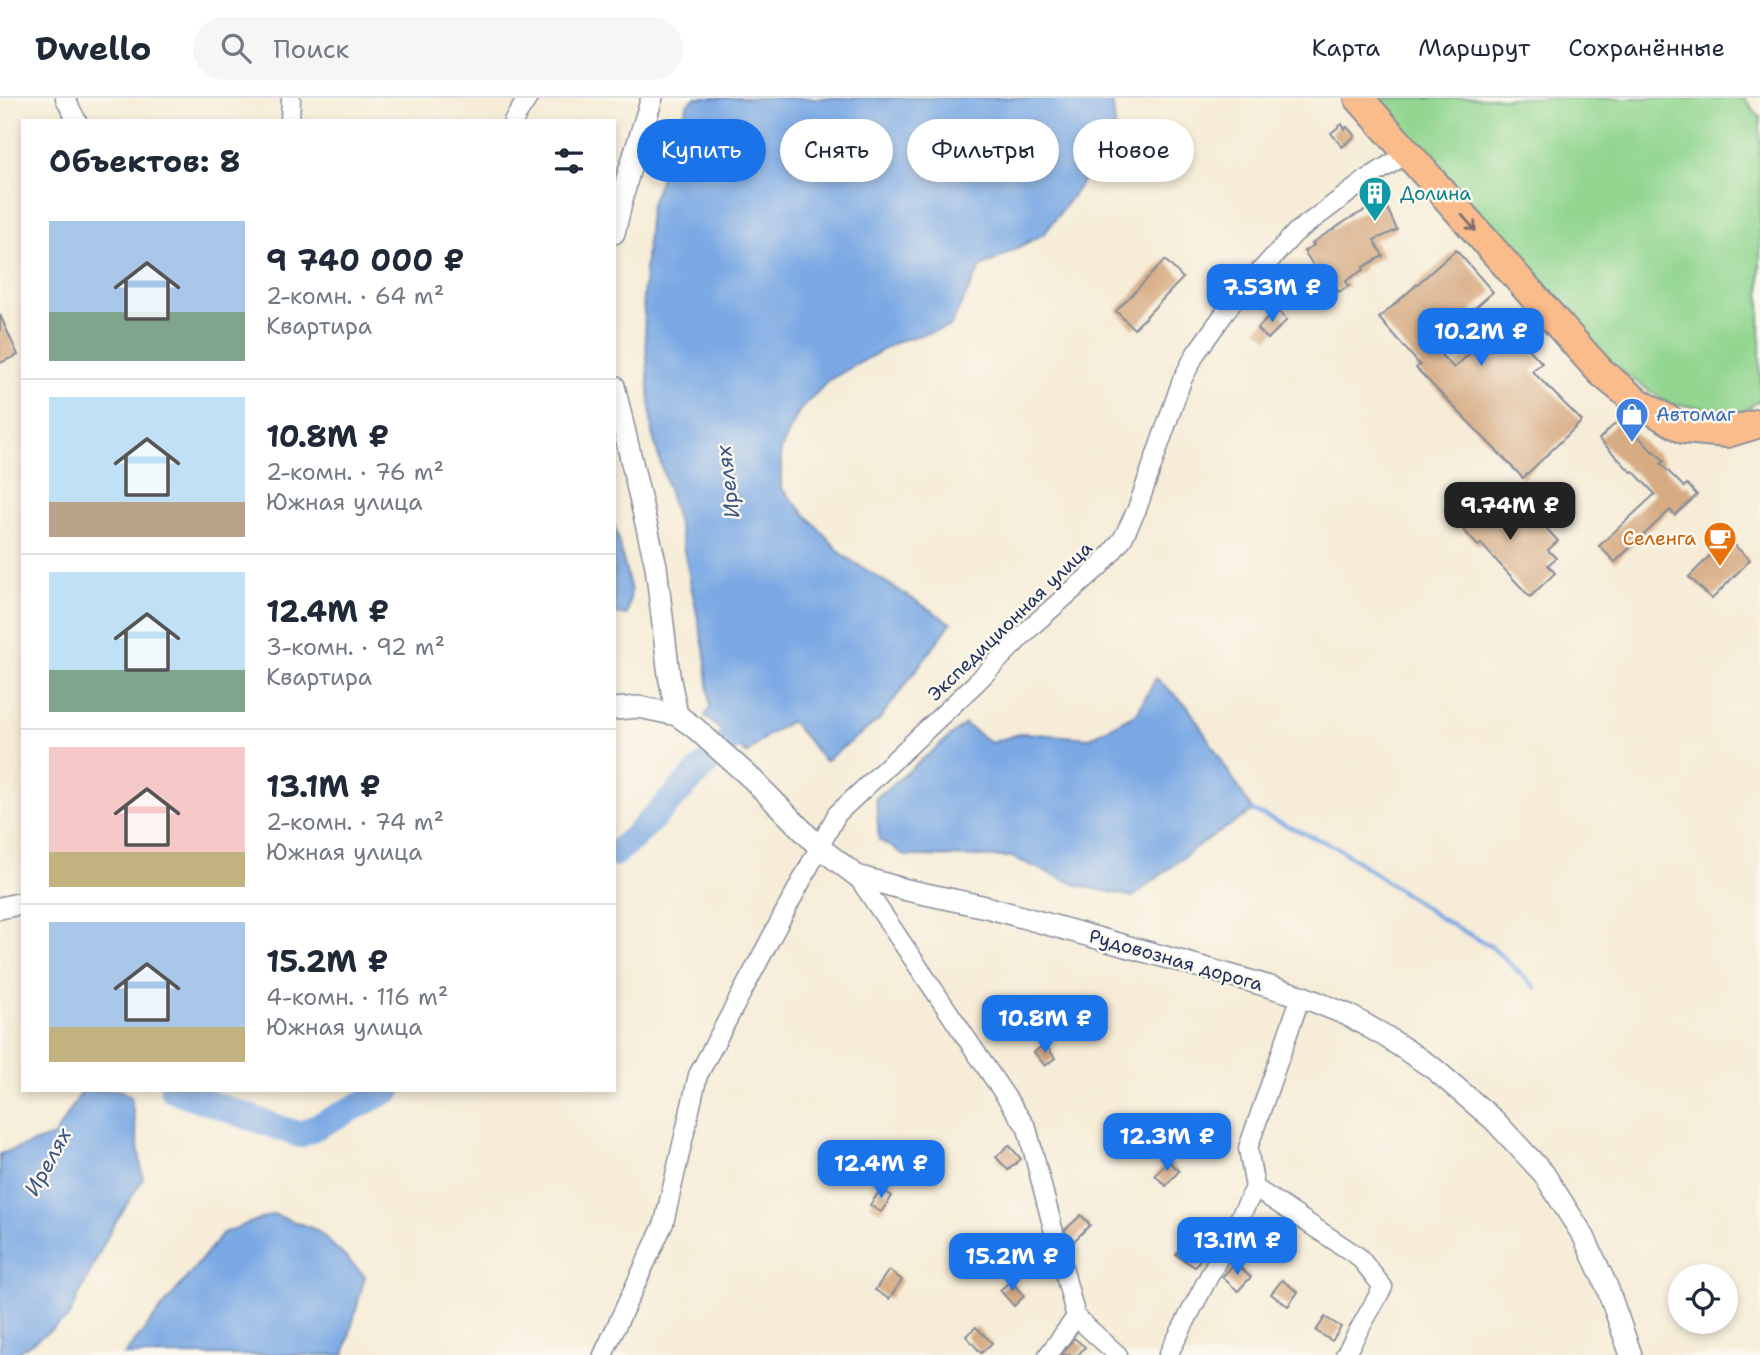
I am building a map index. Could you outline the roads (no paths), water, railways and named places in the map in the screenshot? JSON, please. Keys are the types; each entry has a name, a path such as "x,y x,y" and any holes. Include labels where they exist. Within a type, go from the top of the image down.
{"main road":[{"path":"1359,98 1601,372 1636,401 1684,429 1727,433 1760,423"}],"street":[{"path":"65,98 76,119"},
{"path":"290,119 291,98"},
{"path":"514,119 528,98"},
{"path":"616,225 652,98"},
{"name":"Экспедиционная улица","path":"603,1355 664,1223 698,1075 837,814 1113,551 1123,538 1137,509 1182,380 1196,353 1237,296 1296,233 1370,177 1408,153"},
{"path":"616,395 656,566 669,675 677,715"},
{"name":"Рудовозная дорога","path":"616,709 639,707 677,715 695,727 819,847 857,876 907,890 986,906 1301,996 1348,1015 1385,1035 1433,1068 1494,1119 1544,1174 1584,1237 1607,1287 1631,1355"},
{"path":"857,876 1027,1128 1076,1317 1118,1355"},
{"path":"0,908 21,903"},
{"path":"1168,1355 1255,1188 1248,1148 1301,996"},
{"path":"1255,1188 1359,1257 1383,1287 1345,1355"},
{"path":"1048,1355 1076,1317"}],"water":[{"path":"695,98 1112,98 1114,119 1073,119 1073,182 1082,182 1045,233 980,268 950,327 899,341 829,380 799,411 781,449 781,488 844,556 951,623 879,720 825,761 791,721 765,737 747,754 705,716 710,707 705,653 680,531 652,433 643,298 650,207 659,182 766,182 766,119 682,119 688,103"},
{"path":"616,531 631,591 627,615 616,614"},
{"path":"1156,678 1188,707 1253,811 1199,845 1133,897 1077,885 1012,857 906,856 879,840 876,798 965,724 991,743 1022,733 1090,738 1137,713"},
{"path":"82,1092 123,1092 131,1097 143,1179 111,1229 68,1318 14,1355 0,1355 0,1154 54,1136"},
{"path":"273,1214 317,1230 365,1276 344,1355 124,1355 223,1233"}],"waterway":[{"name":"Ирелях","path":"616,852 731,739 753,712"},
{"path":"1253,811 1338,848 1440,918 1492,947 1535,987"},
{"name":"Ирелях","path":"179,1092 300,1135 385,1092"}],"place":[{"name":"Долина","path":"1375,223"},
{"name":"Автомаг","path":"1632,444"},
{"name":"Селенга","path":"1720,568"}]}
